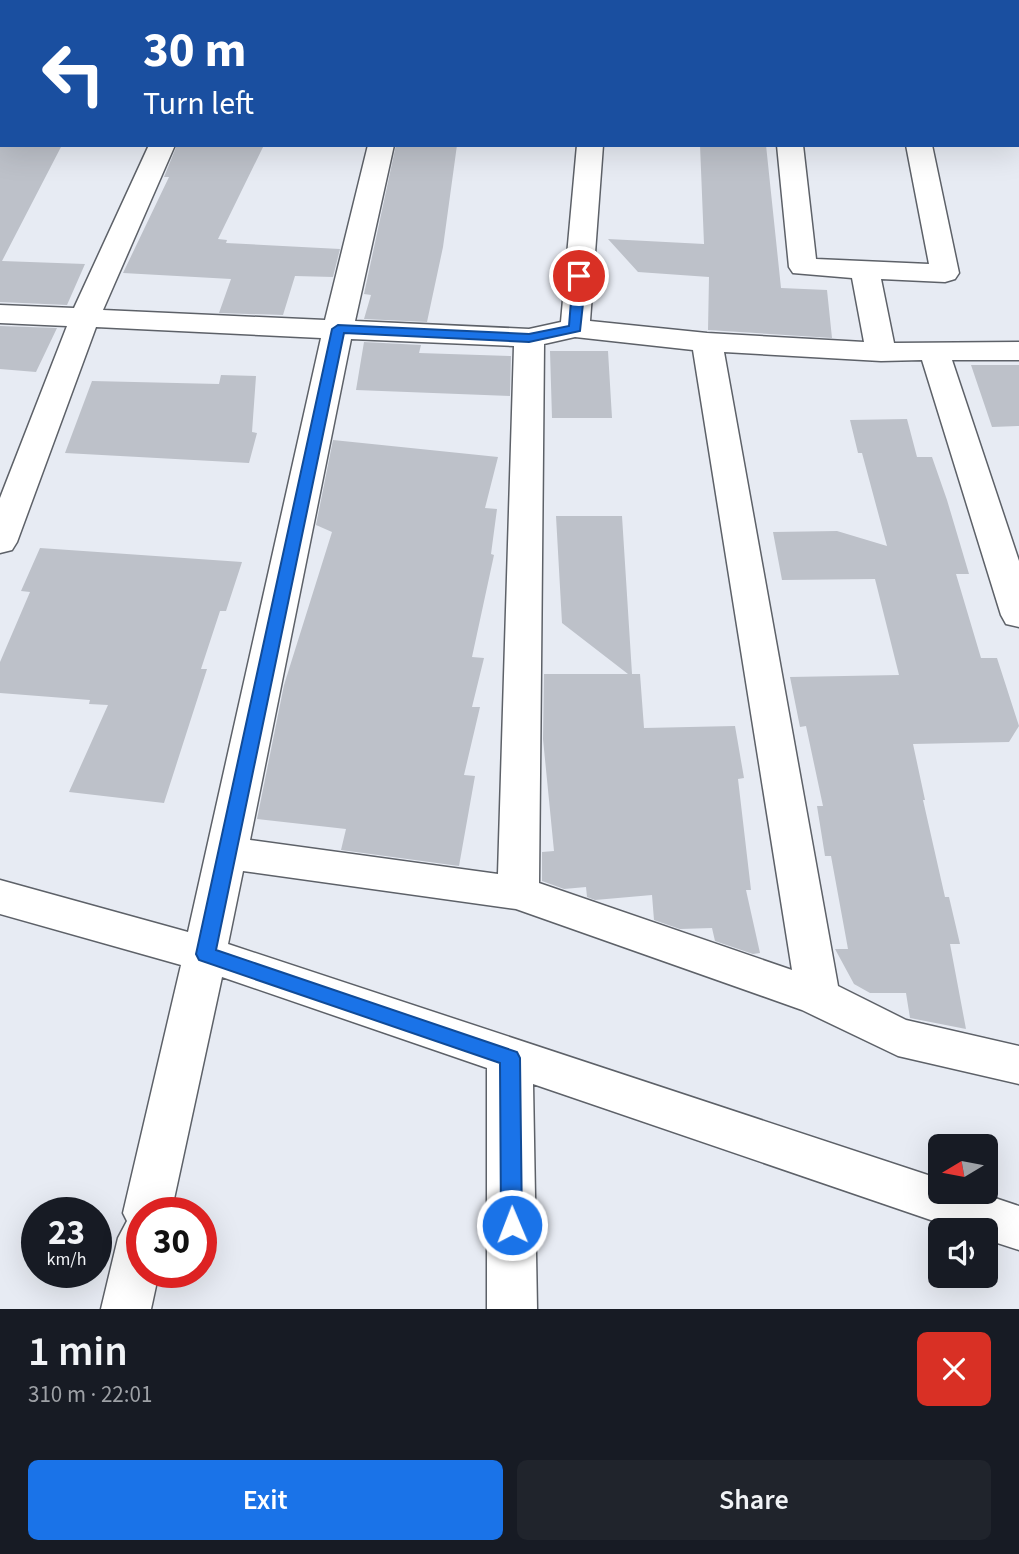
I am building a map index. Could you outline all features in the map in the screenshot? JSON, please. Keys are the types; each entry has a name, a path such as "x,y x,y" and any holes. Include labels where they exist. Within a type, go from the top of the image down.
{"street":[{"path":"0,542 85,318 161,147"},
{"path":"151,1197 338,329 381,147"},
{"path":"575,328 590,147"},
{"path":"790,147 803,267 945,273 919,147"},
{"path":"862,270 881,352"},
{"path":"0,314 529,338 575,328 708,342 881,352 1019,351"},
{"path":"518,893 529,338"},
{"path":"708,342 818,996"},
{"path":"934,351 1019,615"},
{"path":"226,853 518,893 818,996 898,1037 1019,1065"},
{"path":"0,897 205,954 1019,1228"},
{"path":"510,1058 512,1309"},
{"path":"126,1309 131,1288"}],"building":[{"path":"0,147 61,147 2,261 85,264 67,305 0,302"},
{"path":"176,147 263,147 218,239 227,240 226,243 340,249 333,277 295,276 283,315 219,313 231,279 123,273 169,177 164,177"},
{"path":"396,147 457,147 443,247 427,322 364,319 371,295 364,294"},
{"path":"700,147 766,147 781,288 827,290 832,338 708,330 709,277 638,272 608,239 704,244"},
{"path":"0,326 57,328 36,372 0,369"},
{"path":"364,342 421,345 419,353 511,356 510,396 356,390"},
{"path":"550,351 608,351 612,418 552,418"},
{"path":"971,365 1019,365 1019,426 992,427"},
{"path":"221,375 256,376 252,432 257,433 249,463 65,453 92,381 219,384"},
{"path":"907,419 917,457 932,457 947,500 969,574 956,574 981,658 997,658 1019,726 1009,742 913,744 945,897 949,897 960,944 950,944 966,1029 910,1018 906,993 870,993 854,984 835,949 848,949 831,856 825,856 817,806 823,806 806,726 800,727 790,677 899,675 875,579 782,580 773,532 837,531 887,546 862,453 858,453 850,420"},
{"path":"333,440 498,457 485,508 497,509 491,554 494,555 472,657 484,658 472,707 480,707 464,775 475,776 459,866 341,850 346,829 257,819 284,685 332,532 316,525"},
{"path":"556,516 622,516 632,674 640,674 644,728 735,726 744,778 738,779 751,890 746,890 760,953 753,954 715,941 712,928 680,929 654,920 652,895 595,900 587,897 586,887 564,889 542,881 542,852 554,851 543,739 544,674 628,674 562,623"},
{"path":"40,548 242,562 226,611 220,611 201,669 207,669 164,803 69,792 108,705 89,704 90,700 0,693 0,662 30,592 21,591"}],"route":[{"path":"512,1225 510,1058 205,954 338,329 529,338 575,328 579,276"}]}
